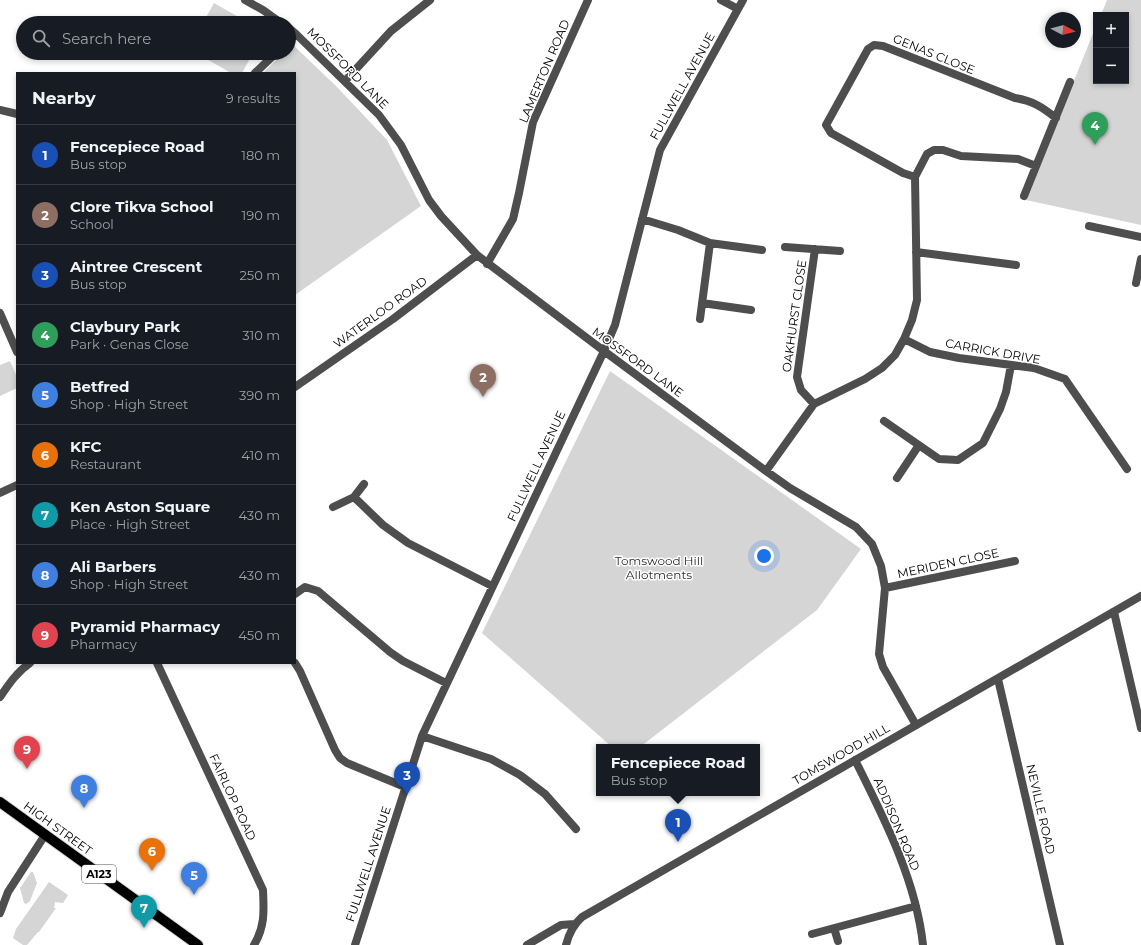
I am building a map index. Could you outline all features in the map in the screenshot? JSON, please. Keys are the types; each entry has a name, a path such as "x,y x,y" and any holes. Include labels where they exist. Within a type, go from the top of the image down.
{"main road":[{"name":"HIGH STREET","path":"0,802 198,945"}],"street":[{"path":"245,0 271,16"},
{"path":"344,81 391,31 430,0"},
{"name":"LAMERTON ROAD","path":"487,264 513,219 520,192 533,122 588,0"},
{"path":"721,0 738,9"},
{"name":"FULLWELL AVENUE","path":"354,945 422,736 615,325 660,150 743,0"},
{"name":"MOSSFORD LANE","path":"296,34 379,115 401,145 429,200 441,216 487,264 790,488 856,527 872,544 881,566 885,588 879,654 883,667 916,726"},
{"name":"GENAS CLOSE","path":"915,177 903,173 831,133 826,125 868,49 874,45 882,46 1015,98 1027,100 1036,104 1056,118"},
{"path":"256,72 269,60"},
{"path":"1024,196 1070,82"},
{"path":"0,110 16,114"},
{"path":"766,470 814,404 865,379 882,368 895,355 904,339 912,320 916,300 915,177 927,154 934,150 943,150 961,156 1018,159 1036,166"},
{"path":"642,220 678,230 710,243 762,250"},
{"path":"1088,226 1141,238"},
{"path":"700,319 710,243"},
{"name":"OAKHURST CLOSE","path":"785,246 840,251"},
{"name":"OAKHURST CLOSE","path":"814,404 801,390 798,377 816,249"},
{"path":"916,252 1016,265"},
{"name":"WATERLOO ROAD","path":"296,386 393,319 477,255"},
{"path":"1136,283 1141,259"},
{"path":"702,303 751,310"},
{"path":"0,313 16,350"},
{"name":"CARRICK DRIVE","path":"904,339 930,352 959,358 1034,368 1065,379 1127,469"},
{"path":"884,421 939,459 958,460 983,443 1000,409 1006,392 1011,365"},
{"path":"897,478 919,445"},
{"path":"333,507 354,497 364,484"},
{"path":"0,493 16,485"},
{"path":"354,497 383,525 408,543 492,586"},
{"name":"MERIDEN CLOSE","path":"885,588 1015,561"},
{"path":"296,593 306,587 318,590 390,652 446,683"},
{"name":"TOMSWOOD HILL","path":"574,924 582,917 1141,596"},
{"path":"1114,612 1141,728"},
{"path":"0,698 12,679 22,668 28,664"},
{"name":"FAIRLOP ROAD","path":"157,664 263,890 264,917 254,945"},
{"path":"296,664 340,758 347,763 405,787"},
{"name":"NEVILLE ROAD","path":"998,679 1060,945"},
{"path":"422,736 492,759 520,775 545,794 576,830"},
{"name":"ADDISON ROAD","path":"855,760 900,855 916,906 923,945"},
{"path":"0,913 8,892 45,835"},
{"path":"812,934 916,906"},
{"path":"527,945 561,925 574,924"},
{"path":"566,945 574,924"},
{"path":"834,928 838,941"}],"green space":[{"path":"1107,0 1141,0 1141,225 1026,200 1093,33 1093,84 1129,84 1129,12 1102,12"},
{"path":"214,3 237,16 207,16"},
{"path":"296,48 337,87 387,140 421,206 296,294 296,72 264,72 276,60 296,60"},
{"path":"208,60 249,60 243,72 229,72"},
{"path":"10,361 16,375 16,388 0,396 0,365"},
{"name":"Tomswood Hill Allotments","path":"610,371 861,549 817,610 644,744 609,744 482,633"},
{"path":"31,872 33,872 37,883 30,901 26,904 24,903 20,888"},
{"path":"49,882 68,895 63,903 55,902 54,908 56,908 39,932 27,945 23,945 13,938 16,929"}],"place":[{"name":"Claybury Park","path":"1095,145"},
{"name":"Clore Tikva School","path":"483,397"},
{"name":"Pyramid Pharmacy","path":"27,769"},
{"name":"Aintree Crescent","path":"407,795"},
{"name":"Ali Barbers","path":"84,808"},
{"name":"Fencepiece Road","path":"678,842"},
{"name":"KFC","path":"152,871"},
{"name":"Betfred","path":"194,895"},
{"name":"Ken Aston Square","path":"144,928"}]}
